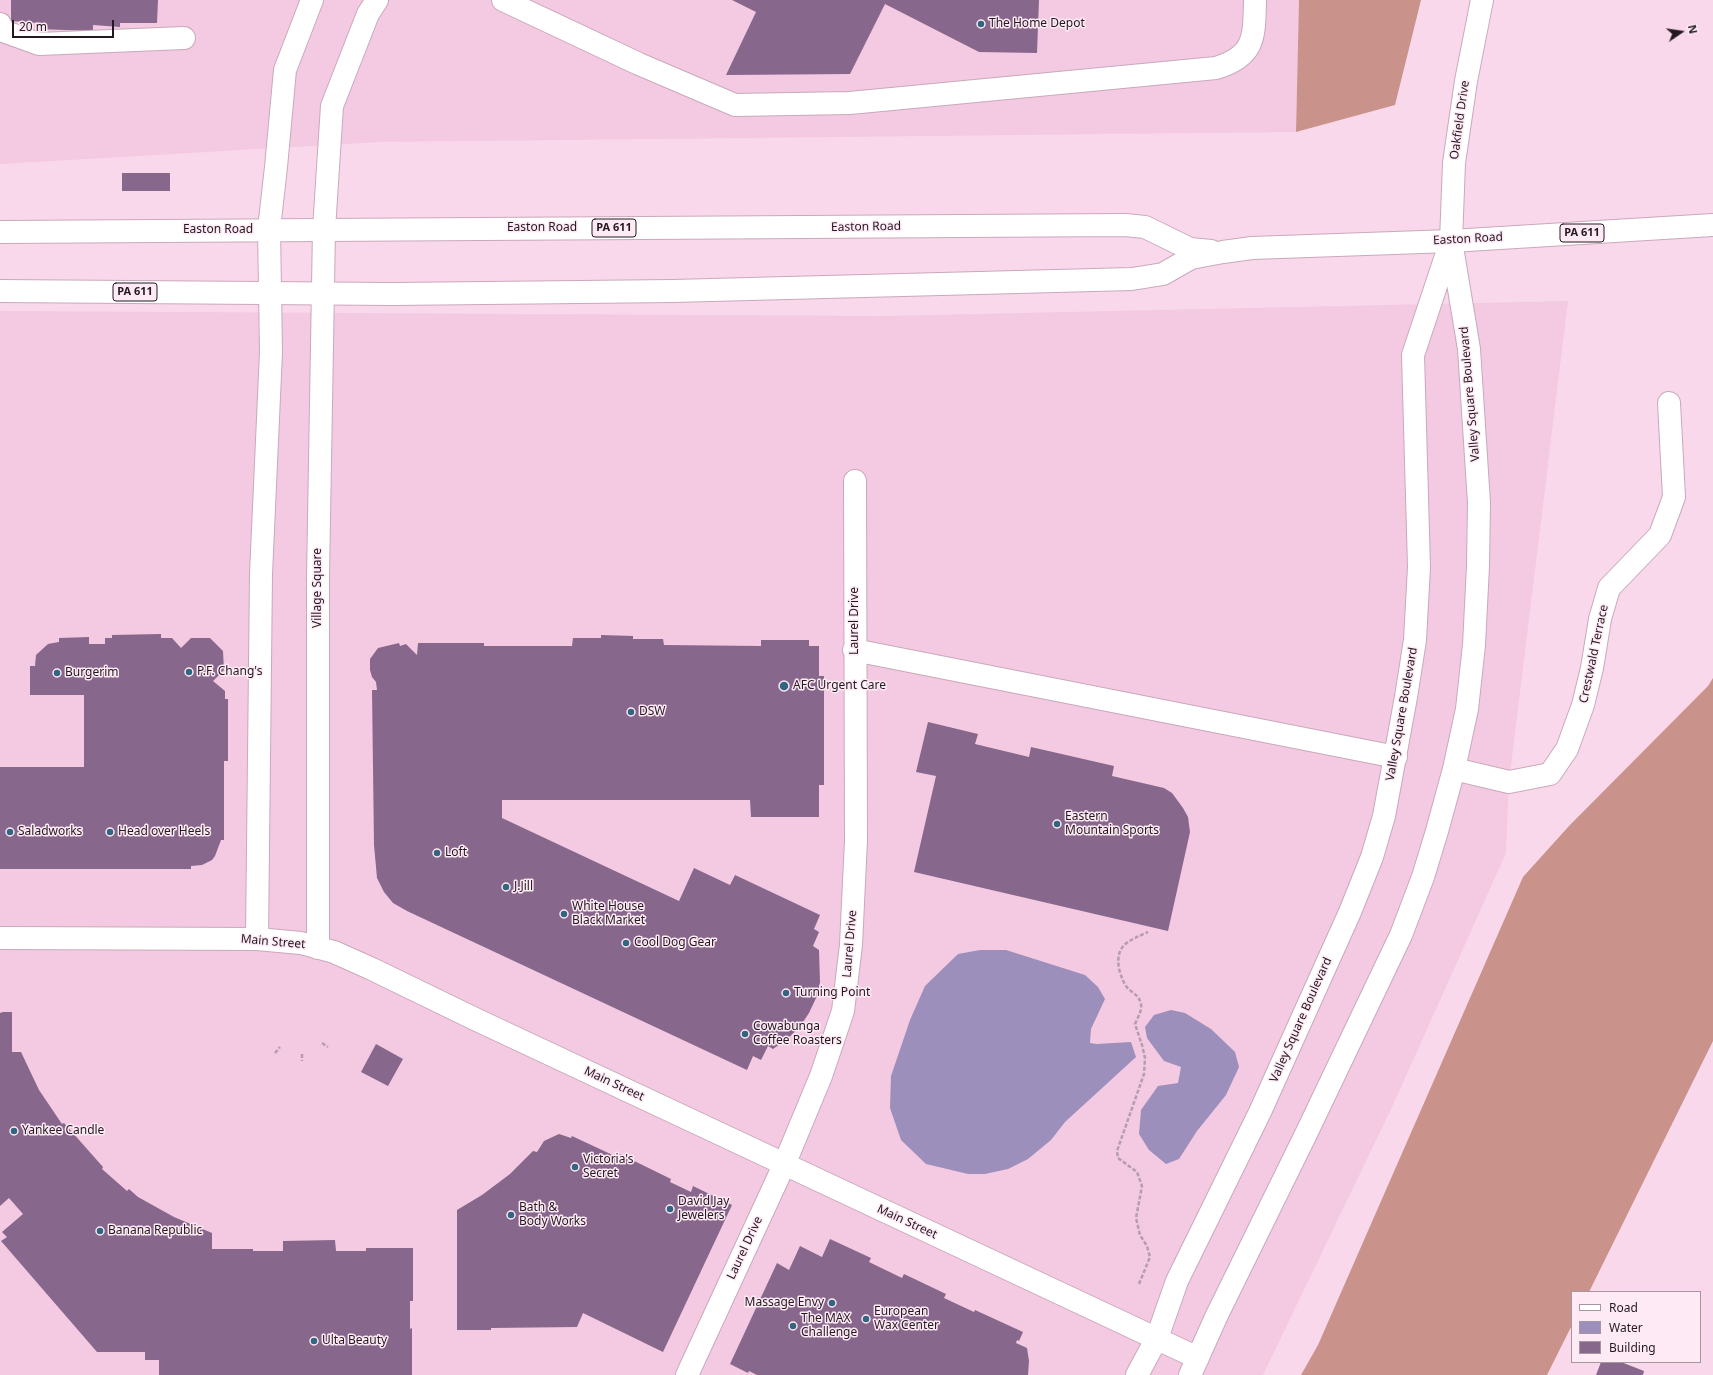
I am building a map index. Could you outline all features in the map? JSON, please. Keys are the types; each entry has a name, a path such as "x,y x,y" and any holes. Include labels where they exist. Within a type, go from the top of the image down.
{"main road":[{"path":"257,939 262,574 270,352 269,229 285,70 312,0"},
{"name":"Village Square","path":"318,948 318,578 324,229 332,106 368,14 377,0"},
{"path":"503,0 639,64 735,105 850,103 1216,68 1229,64 1246,51 1254,36 1255,0"},
{"name":"Oakfield Drive","path":"1451,240 1454,163 1466,81 1482,0"},
{"path":"0,24 3,30 39,44 184,38"},
{"name":"Easton Road","path":"0,232 269,229 751,228 1126,225 1145,227 1190,249 1223,252"},
{"name":"Easton Road","path":"0,291 393,294 673,291 1132,279 1163,274 1191,258 1252,248 1451,240 1713,225"},
{"name":"Valley Square Boulevard","path":"1137,1375 1157,1338 1177,1281 1260,1112 1350,912 1372,857 1384,816 1396,757 1415,640 1419,567 1413,355 1451,240"},
{"name":"Valley Square Boulevard","path":"1194,1366 1217,1315 1306,1134 1401,935 1437,831 1454,770 1467,709 1474,645 1478,566 1478,503 1469,349 1451,240"},
{"name":"Crestwald Terrace","path":"1454,770 1509,782 1550,774 1566,749 1583,705 1592,668 1600,619 1609,588 1660,535 1674,497 1669,403"},
{"name":"Laurel Drive","path":"686,1375 784,1165 821,1076 843,1011 851,945 856,840 854,650 855,481"},
{"path":"854,650 1396,757"},
{"name":"Main Street","path":"0,938 257,939 301,943 334,952 374,969 784,1165 1157,1338 1194,1366"}],"path":[{"path":"1139,1284 1150,1257 1147,1246 1140,1235 1136,1218 1142,1186 1137,1172 1118,1158 1117,1151 1144,1074 1145,1058 1135,1024 1141,1013 1139,997 1127,987 1121,978 1118,956 1122,946 1127,942 1148,932"},
{"path":"322,1043 328,1047"},
{"path":"275,1053 280,1047"},
{"path":"302,1054 302,1061"}],"shaded area":[{"path":"0,0 1299,0 1296,132 380,142 0,164"},
{"path":"1299,0 1421,0 1395,105 1296,132"},
{"path":"1568,301 1509,782 1506,853 1393,1105 1263,1375 0,1375 0,311 884,316"},
{"path":"1713,678 1713,1041 1589,1291 1571,1291 1571,1327 1547,1375 1301,1375 1318,1345 1523,877 1569,826 1708,686"}],"water":[{"path":"980,950 1006,950 1085,975 1098,987 1105,999 1091,1029 1090,1043 1131,1042 1136,1057 1065,1122 1051,1140 1028,1159 1008,1169 985,1174 968,1174 926,1164 901,1140 890,1108 891,1076 910,1020 925,986 958,954"},
{"path":"1171,1010 1185,1013 1211,1029 1235,1052 1239,1067 1226,1095 1197,1131 1179,1159 1166,1164 1149,1150 1139,1134 1141,1110 1158,1086 1178,1083 1181,1067 1164,1061 1147,1038 1145,1027 1154,1015"}],"building":[{"path":"11,0 158,0 157,23 120,23 120,27 93,25 93,31 37,29 37,23 11,21"},
{"path":"732,0 1039,0 1037,53 979,52 885,4 850,74 726,75 756,12"},
{"path":"122,173 170,173 170,191 122,191"},
{"path":"161,634 161,638 172,638 181,648 191,638 210,638 223,651 224,670 213,681 225,691 225,699 228,699 228,761 224,761 224,840 221,840 215,856 212,860 202,865 191,866 191,869 0,869 0,767 84,767 84,695 30,695 30,666 35,666 36,655 48,644 59,642 59,638 89,637 89,644 105,644 105,638 112,638 112,635"},
{"path":"601,635 633,636 633,639 663,639 664,645 761,646 761,640 809,640 809,646 819,646 819,676 824,676 824,785 819,785 819,817 751,817 750,800 502,800 502,818 679,901 694,868 730,885 735,875 820,915 814,929 819,932 813,946 819,950 820,982 817,996 809,1013 799,1028 787,1039 773,1049 768,1046 761,1060 753,1056 747,1070 407,911 393,903 384,892 377,878 374,845 372,690 377,690 376,682 372,677 370,670 370,659 378,648 399,643 400,646 406,644 417,655 418,643 484,643 484,646 572,646 573,638 601,638"},
{"name":"Eastern Mountain Sports","path":"928,722 978,734 975,744 1029,757 1031,747 1114,766 1112,776 1164,788 1172,793 1188,817 1190,832 1168,931 914,872 936,776 916,772"},
{"path":"12,1012 12,1052 21,1052 39,1090 62,1124 64,1123 103,1167 102,1169 127,1191 129,1189 138,1197 174,1217 212,1233 212,1249 283,1251 283,1241 335,1240 336,1251 366,1251 366,1248 413,1248 413,1301 410,1301 410,1329 412,1328 412,1375 159,1375 159,1360 145,1360 145,1352 97,1352 1,1241 7,1237 2,1232 23,1214 9,1198 0,1206 0,1013"},
{"path":"376,1044 403,1059 388,1086 361,1072"},
{"path":"559,1134 571,1138 572,1136 619,1158 620,1154 671,1179 670,1182 691,1192 693,1186 732,1205 663,1352 583,1313 577,1327 457,1330 457,1210 482,1195 510,1174 533,1151 537,1152 544,1141"},
{"path":"830,1239 871,1258 869,1262 902,1278 904,1274 946,1294 944,1298 974,1312 975,1310 1023,1332 1019,1341 1017,1340 1016,1343 1027,1348 1029,1361 1028,1375 757,1375 749,1371 748,1373 730,1364 777,1263 789,1270 800,1246 822,1257"},
{"path":"1601,1363 1624,1363 1644,1371 1643,1375 1596,1375"}],"place":[{"name":"The Home Depot","path":"981,24"},
{"name":"P.F. Chang's","path":"189,672"},
{"name":"Burgerim","path":"57,673"},
{"name":"AFC Urgent Care","path":"784,686"},
{"name":"DSW","path":"631,712"},
{"name":"Eastern Mountain Sports","path":"1057,824"},
{"name":"Saladworks","path":"10,832"},
{"name":"Head over Heels","path":"110,832"},
{"name":"Loft","path":"437,853"},
{"name":"J.Jill","path":"506,887"},
{"name":"White House Black Market","path":"564,914"},
{"name":"Cool Dog Gear","path":"626,943"},
{"name":"Turning Point","path":"786,993"},
{"name":"Cowabunga Coffee Roasters","path":"745,1034"},
{"name":"Yankee Candle","path":"14,1131"},
{"name":"Victoria's Secret","path":"575,1167"},
{"name":"David Jay Jewelers","path":"670,1209"},
{"name":"Bath & Body Works","path":"511,1215"},
{"name":"Banana Republic","path":"100,1231"},
{"name":"Massage Envy","path":"832,1303"},
{"name":"European Wax Center","path":"866,1319"},
{"name":"The MAX Challenge","path":"793,1326"},
{"name":"Ulta Beauty","path":"314,1341"}]}
